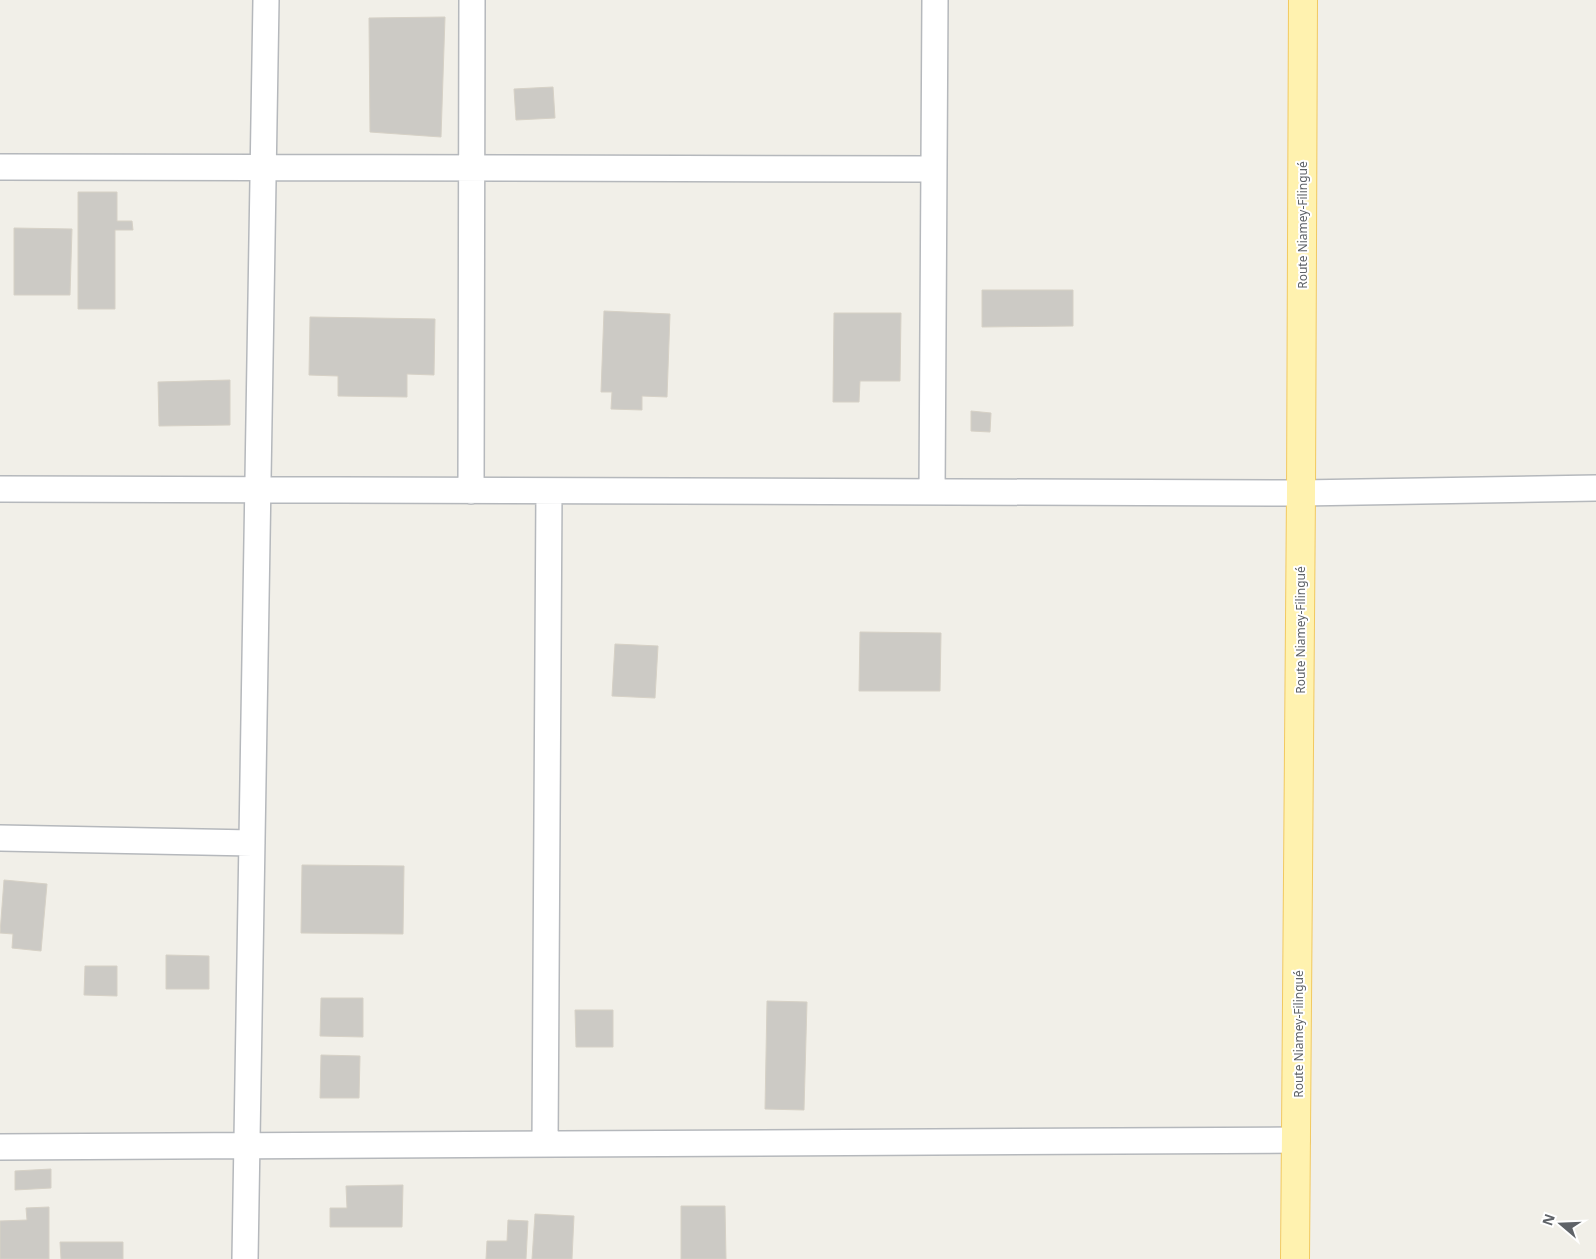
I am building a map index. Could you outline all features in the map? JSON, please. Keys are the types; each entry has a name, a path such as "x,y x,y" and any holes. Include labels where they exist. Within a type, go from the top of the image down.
{"main road":[{"name":"Route Niamey-Filingué","path":"1296,1259 1303,0"}],"street":[{"path":"245,1259 266,0"},
{"path":"471,491 472,0"},
{"path":"932,492 935,0"},
{"path":"0,166 934,169"},
{"path":"0,489 1301,493 1596,488"},
{"path":"545,1144 549,491"},
{"path":"0,838 252,843"},
{"path":"0,1147 1297,1140"}],"building":[{"path":"445,17 441,137 370,132 369,18"},
{"path":"553,87 555,118 516,120 514,89"},
{"path":"78,192 117,192 117,221 132,221 133,230 115,230 115,309 78,309"},
{"path":"14,228 72,229 70,295 14,295"},
{"path":"982,290 1073,290 1073,326 982,327"},
{"path":"604,311 670,314 667,397 642,396 642,410 611,409 612,392 601,392"},
{"path":"834,313 901,313 900,381 860,381 859,402 833,402"},
{"path":"310,317 435,319 434,375 407,374 407,397 338,396 338,376 309,375"},
{"path":"230,380 230,425 159,426 158,382"},
{"path":"971,411 991,413 990,432 971,431"},
{"path":"860,632 941,633 940,691 859,691"},
{"path":"615,644 658,646 655,698 612,696"},
{"path":"302,865 404,866 403,934 301,933"},
{"path":"4,880 47,884 41,951 12,948 13,934 0,933"},
{"path":"166,955 209,956 209,989 166,989"},
{"path":"85,966 117,966 117,996 84,995"},
{"path":"321,998 363,998 363,1037 320,1036"},
{"path":"767,1001 807,1002 804,1110 765,1109"},
{"path":"575,1010 613,1010 613,1047 576,1047"},
{"path":"321,1055 360,1056 359,1098 320,1098"},
{"path":"51,1169 51,1188 15,1190 15,1171"},
{"path":"403,1185 402,1227 330,1227 330,1208 347,1208 346,1186"},
{"path":"681,1206 725,1206 726,1259 681,1259"},
{"path":"49,1207 49,1259 0,1259 0,1221 27,1220 26,1208"},
{"path":"535,1214 574,1216 572,1259 532,1259"},
{"path":"508,1220 528,1221 526,1259 486,1259 487,1241 507,1241"},
{"path":"60,1242 123,1242 123,1259 61,1259"}]}
